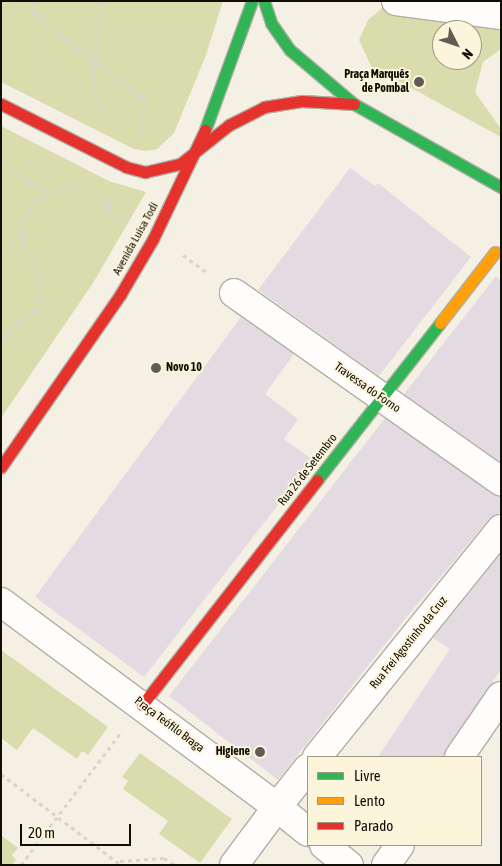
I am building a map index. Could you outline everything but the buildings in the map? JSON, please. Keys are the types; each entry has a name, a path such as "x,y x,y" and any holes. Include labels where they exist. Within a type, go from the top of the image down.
{"main road":[{"name":"Avenida Luísa Todi","path":"1,468 120,295 196,155 252,1"},
{"path":"264,1 271,22 290,50 354,104 501,187"},
{"path":"1,104 110,159 145,172 163,170 196,155 229,125 264,107 302,101 354,104"},
{"name":"Rua 26 de Setembro","path":"142,705 495,252"}],"street":[{"path":"396,1 501,15"},
{"name":"Travessa do Forno","path":"234,293 501,481"},
{"name":"Rua Frei Agostinho da Cruz","path":"318,756 501,529"},
{"name":"Praça Teófilo Braga","path":"1,602 277,806 307,831"},
{"path":"460,756 501,696"},
{"path":"234,865 277,806 307,769"},
{"path":"325,846 349,865"},
{"path":"386,865 399,846"}],"path":[{"path":"33,1 33,12 145,101 140,139"},
{"path":"102,1 93,59 96,100 119,139 97,182 106,210 128,224"},
{"path":"1,162 48,193"},
{"path":"1,339 34,310 40,295 40,275 24,245 22,220 36,200 48,193 87,179 97,182"},
{"path":"106,210 117,187"},
{"path":"1,257 23,228"},
{"path":"21,865 142,705"},
{"path":"1,774 121,863 164,858 175,865"}],"green space":[{"path":"1,1 223,1 206,55 174,133 157,149 146,151 134,149 1,82"},
{"path":"383,7 473,20 432,20 432,70 481,70 475,92 501,129 501,137 371,66 359,40 368,20"},
{"path":"482,21 501,24 501,49 483,62 482,66"},
{"path":"1,126 109,181 146,192 93,283 1,418"},
{"path":"1,650 108,727 88,755 82,751 77,759 33,728 17,750 1,738"},
{"path":"140,753 232,819 200,863 159,834 168,821 123,789 128,781 122,777"},
{"path":"1,835 18,848 12,855 16,860 12,865 1,865"}],"traffic: fast":[{"path":"205,130 252,1"},
{"path":"264,1 271,23 290,50 354,104 501,187"},
{"path":"317,480 440,323"}],"traffic: slow":[{"path":"440,323 495,252"}],"traffic: jam":[{"path":"1,104 126,167 145,172 180,164 229,125 264,107 302,101 354,104"},
{"path":"1,467 120,295 153,239 205,130"},
{"path":"142,705 317,480"}],"place":[{"name":"Praça Marquês de Pombal","path":"419,82"},
{"name":"Novo 10","path":"156,368"},
{"name":"Higiene","path":"260,752"}]}
